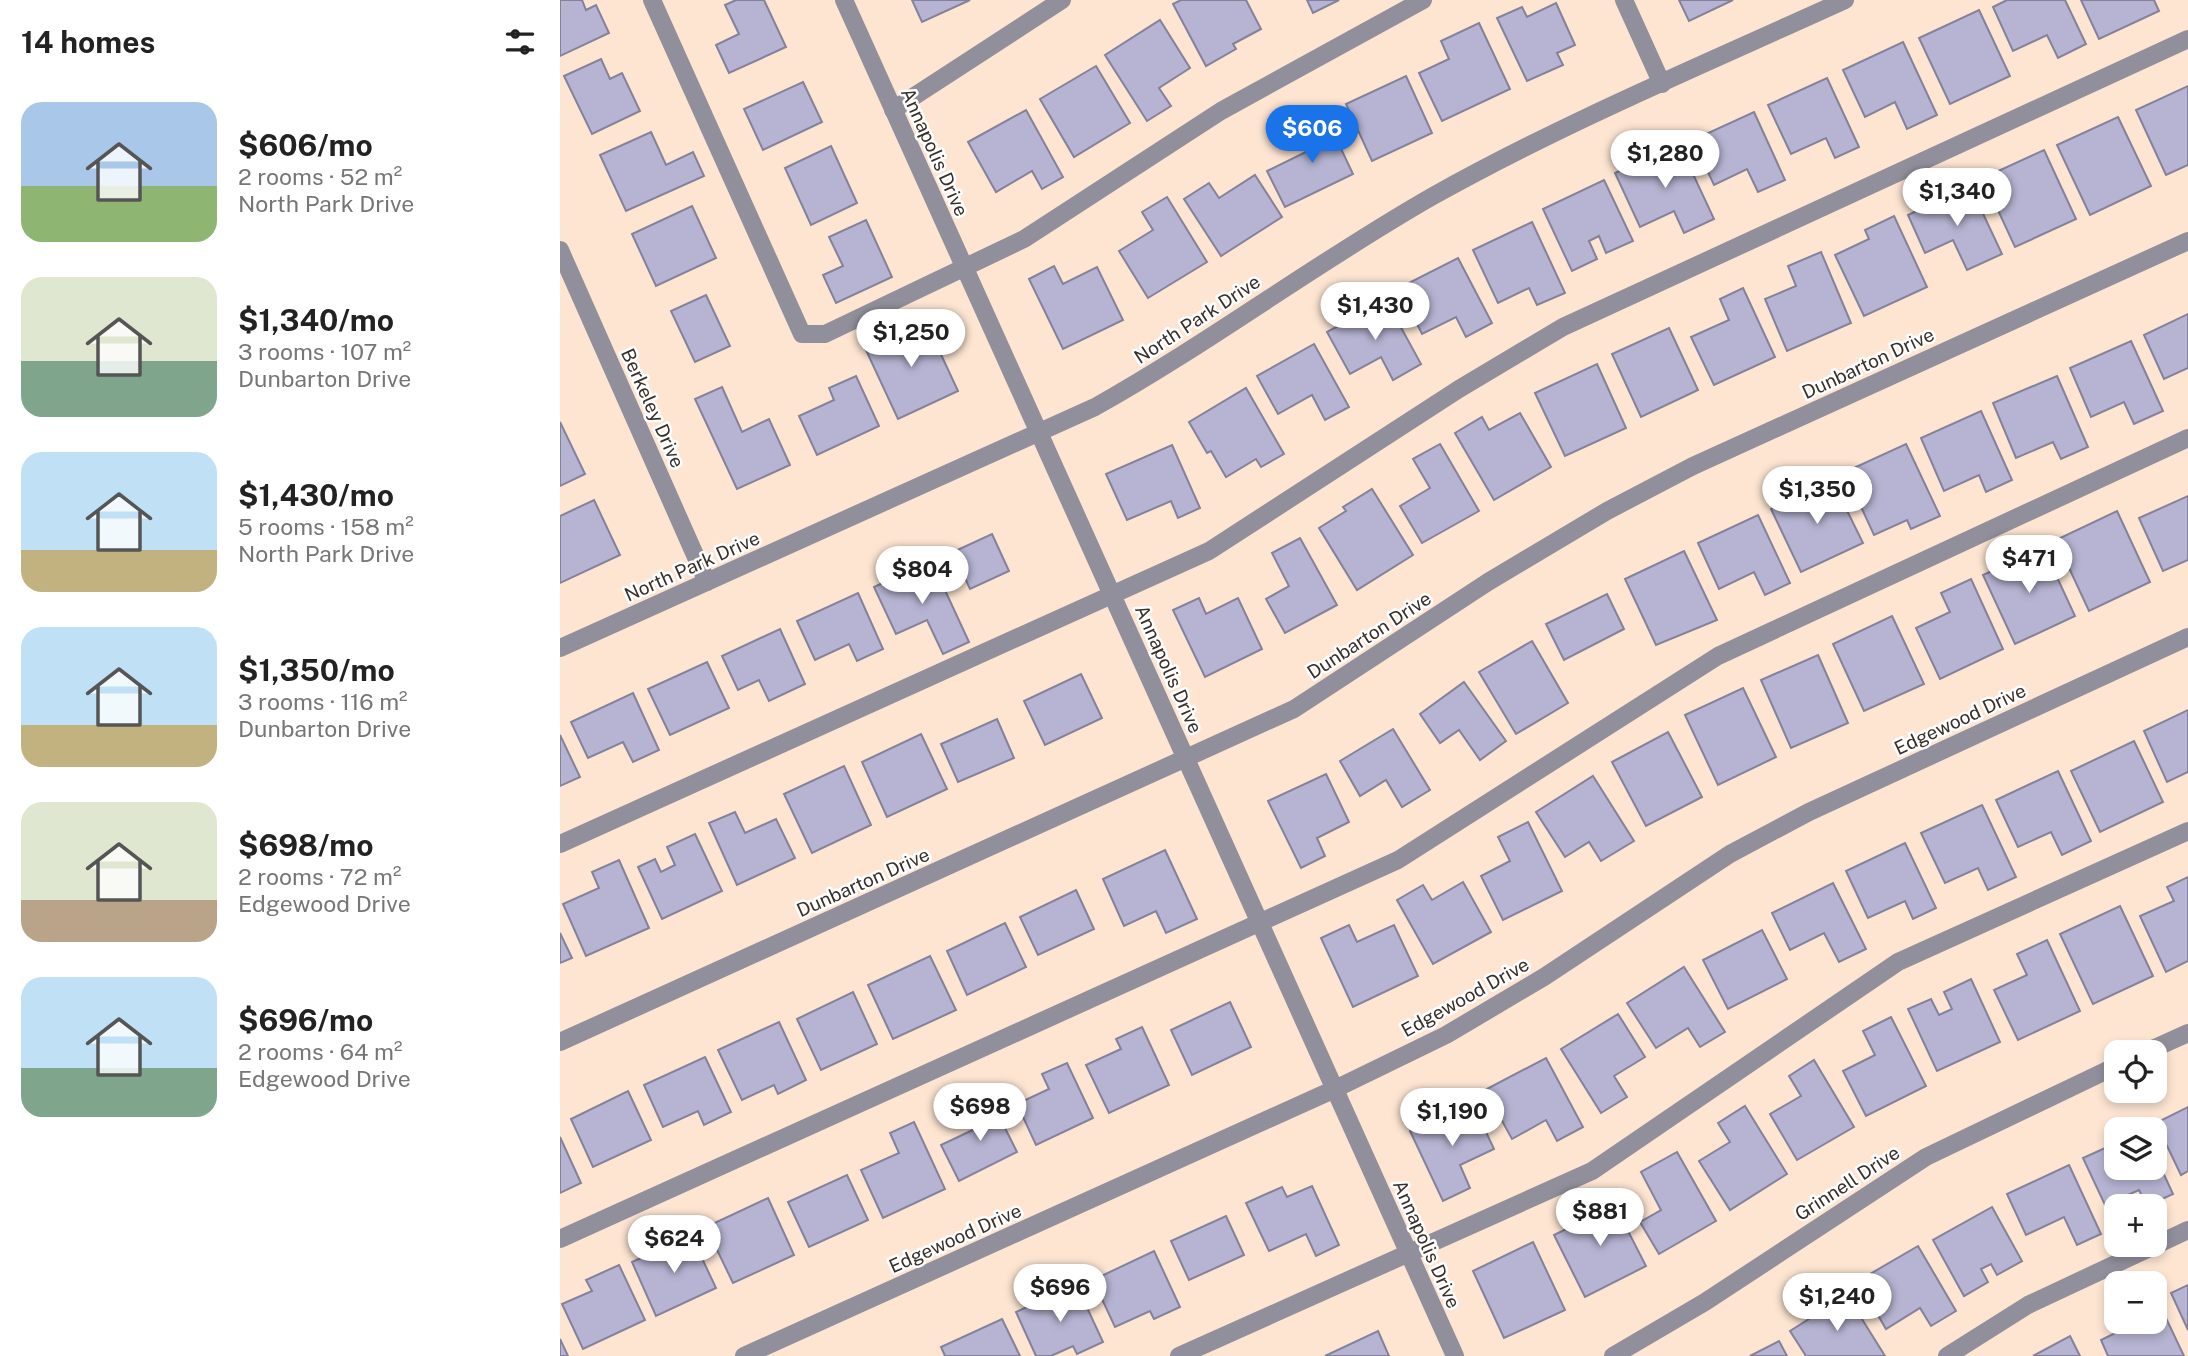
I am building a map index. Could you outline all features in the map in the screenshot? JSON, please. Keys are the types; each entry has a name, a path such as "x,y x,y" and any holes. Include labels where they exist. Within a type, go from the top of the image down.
{"street":[{"path":"652,0 802,334 825,334 1024,239 1222,111 1423,0"},
{"name":"Annapolis Drive","path":"844,0 1455,1356"},
{"path":"1624,0 1662,84"},
{"name":"North Park Drive","path":"560,648 1040,433 1140,382 1350,244 1436,195 1531,144 1662,84 1825,4 1845,0"},
{"path":"893,110 1056,1"},
{"path":"560,844 1209,551 1459,388 1563,327 2188,39"},
{"name":"Dunbarton Drive","path":"560,1042 1187,760 1293,709 1488,582 1607,510 1693,466 2188,241"},
{"name":"Berkeley Drive","path":"560,250 707,582"},
{"path":"560,1239 1398,860 1718,656 2188,438"},
{"name":"Edgewood Drive","path":"744,1356 1335,1089 1446,1035 1544,977 1730,854 1763,836 1821,806 2188,637"},
{"path":"1180,1356 1592,1171 1898,962 2188,831"},
{"path":"2167,1042 2188,1033"},
{"name":"Grinnell Drive","path":"1613,1356 1705,1302 1926,1157 2104,1072"},
{"path":"1947,1356 2028,1305 2188,1230"}],"building":[{"path":"560,0 582,0 586,10 596,5 609,33 560,56"},
{"path":"736,0 764,0 786,47 729,73 716,45 739,34 725,5"},
{"path":"912,0 970,0 922,22"},
{"path":"1181,0 1246,0 1261,29 1233,44 1236,49 1206,66 1173,4"},
{"path":"1307,0 1339,0 1313,13"},
{"path":"1679,0 1733,0 1689,21"},
{"path":"2007,0 2065,0 2086,44 2058,58 2047,35 2013,51 1993,7"},
{"path":"2081,0 2154,0 2159,11 2099,39"},
{"path":"1556,3 1575,45 1557,53 1563,65 1527,81 1497,18 1522,7 1527,17"},
{"path":"1979,10 2010,76 1950,104 1919,38"},
{"path":"1160,20 1190,68 1159,88 1171,106 1147,121 1105,55"},
{"path":"1479,23 1510,89 1442,121 1419,73 1449,59 1441,41"},
{"path":"1903,42 1937,115 1907,129 1895,102 1865,117 1843,70"},
{"path":"601,59 610,79 622,73 640,111 592,134 564,76"},
{"path":"1096,66 1130,123 1074,157 1040,99"},
{"path":"1406,76 1432,133 1372,161 1346,104"},
{"path":"1827,78 1859,147 1835,158 1826,138 1791,154 1768,105"},
{"path":"803,82 822,122 763,150 744,109"},
{"path":"2188,86 2188,165 2166,175 2136,110"},
{"path":"1026,110 1063,177 1042,189 1032,171 996,192 968,142"},
{"path":"1754,112 1785,180 1758,192 1747,169 1714,185 1693,140"},
{"path":"1325,115 1353,174 1285,207 1267,171 1310,150 1299,128"},
{"path":"2118,117 2151,186 2090,215 2057,145"},
{"path":"651,132 666,165 693,152 704,176 626,211 600,155"},
{"path":"1679,144 1714,219 1684,233 1674,211 1640,227 1615,173"},
{"path":"831,146 857,203 811,225 785,168"},
{"path":"2044,150 2076,219 2015,247 1983,178"},
{"path":"1255,175 1282,217 1221,256 1184,199 1209,183 1219,198"},
{"path":"1604,180 1633,241 1606,253 1599,236 1589,241 1597,259 1572,271 1543,209"},
{"path":"1970,186 2002,254 1967,270 1953,240 1925,253 1908,215"},
{"path":"1167,197 1207,262 1148,298 1119,251 1153,230 1142,212"},
{"path":"692,206 716,258 656,286 632,234"},
{"path":"1894,216 1927,287 1864,316 1835,255 1869,239 1865,230"},
{"path":"866,220 892,277 836,303 823,275 843,266 829,237"},
{"path":"1532,222 1565,293 1537,305 1529,288 1498,303 1473,250"},
{"path":"1821,252 1851,323 1787,351 1765,299 1796,286 1788,266"},
{"path":"1458,258 1492,323 1466,337 1456,317 1422,334 1399,288"},
{"path":"1054,266 1063,284 1097,267 1123,320 1063,349 1029,279"},
{"path":"1743,288 1775,357 1714,385 1691,337 1729,320 1720,299"},
{"path":"706,295 730,346 695,362 671,311"},
{"path":"1386,300 1421,364 1393,380 1381,357 1350,374 1327,332"},
{"path":"2188,314 2188,368 2164,379 2144,335"},
{"path":"925,320 958,391 898,419 865,348"},
{"path":"1669,328 1698,390 1641,417 1612,354"},
{"path":"2131,341 2163,411 2134,424 2124,402 2091,417 2070,368"},
{"path":"1314,344 1349,407 1325,420 1312,395 1278,414 1257,376"},
{"path":"1597,364 1626,428 1565,456 1535,393"},
{"path":"856,376 879,426 817,455 799,416 834,400 829,388"},
{"path":"2057,376 2088,447 2061,459 2053,442 2016,458 1993,403"},
{"path":"722,387 742,432 769,419 790,465 737,489 695,399"},
{"path":"1246,388 1284,454 1261,467 1256,459 1226,477 1211,451 1207,453 1189,422"},
{"path":"1981,411 2012,480 1986,492 1979,475 1944,491 1921,438"},
{"path":"1520,413 1551,467 1494,500 1455,433 1482,417 1489,430"},
{"path":"560,422 585,474 560,486"},
{"path":"1440,444 1479,511 1422,543 1400,506 1430,488 1413,459"},
{"path":"1906,444 1940,516 1911,529 1907,520 1874,535 1845,472"},
{"path":"1172,445 1200,508 1178,518 1171,501 1127,520 1106,474"},
{"path":"1832,480 1863,543 1801,572 1771,509"},
{"path":"1372,489 1413,555 1357,590 1319,528 1346,511 1343,507"},
{"path":"2188,496 2188,560 2163,571 2139,518"},
{"path":"594,500 620,555 560,583 560,516"},
{"path":"2117,511 2150,582 2089,611 2056,540"},
{"path":"1758,515 1790,583 1765,595 1754,572 1719,589 1698,543"},
{"path":"992,534 1009,571 970,589 953,552"},
{"path":"1300,538 1337,605 1285,633 1266,599 1289,586 1272,553"},
{"path":"2043,547 2075,616 2015,644 1983,575"},
{"path":"1684,551 1717,620 1656,645 1625,579"},
{"path":"931,560 969,642 943,654 927,620 896,634 874,587"},
{"path":"1971,579 2003,649 1940,679 1916,628 1950,612 1941,593"},
{"path":"858,593 883,649 857,661 849,644 815,660 797,621"},
{"path":"1607,594 1624,629 1564,660 1546,624"},
{"path":"1199,598 1206,614 1238,598 1262,649 1205,677 1173,610"},
{"path":"1892,616 1924,684 1864,711 1833,644"},
{"path":"780,629 805,684 769,701 759,680 738,690 722,656"},
{"path":"1532,641 1568,703 1516,734 1479,672"},
{"path":"1818,655 1848,723 1791,748 1761,680"},
{"path":"707,662 729,708 670,735 648,689"},
{"path":"1081,674 1102,718 1045,745 1024,701"},
{"path":"1464,682 1506,741 1480,760 1459,730 1440,743 1420,714"},
{"path":"1743,688 1776,757 1718,785 1685,715"},
{"path":"633,693 659,750 633,762 623,742 588,758 571,722"},
{"path":"2188,710 2188,772 2167,782 2144,731"},
{"path":"997,719 1014,758 958,782 941,744"},
{"path":"1393,729 1430,790 1402,807 1386,780 1360,796 1340,761"},
{"path":"1668,732 1702,797 1646,826 1612,762"},
{"path":"921,734 947,789 887,817 862,762"},
{"path":"560,735 580,777 560,786"},
{"path":"2134,741 2163,802 2100,832 2071,771"},
{"path":"844,766 871,825 812,853 784,794"},
{"path":"2058,771 2091,841 2062,855 2051,832 2018,847 1996,800"},
{"path":"1326,774 1349,822 1317,838 1325,856 1301,868 1268,801"},
{"path":"1593,776 1634,841 1601,861 1589,842 1565,857 1536,812"},
{"path":"1982,805 2016,877 1988,890 1978,868 1945,883 1921,833"},
{"path":"735,812 745,833 776,819 795,858 737,885 709,823"},
{"path":"1528,822 1562,891 1503,920 1481,876 1510,861 1498,837"},
{"path":"695,834 722,891 662,919 638,867 655,859 661,872 675,865 667,847"},
{"path":"1905,843 1936,908 1913,919 1905,901 1868,918 1846,871"},
{"path":"1165,850 1197,919 1166,933 1156,911 1124,926 1103,879"},
{"path":"619,860 649,928 586,956 563,904 599,888 592,872"},
{"path":"2188,877 2188,961 2166,972 2140,916 2174,901 2167,887"},
{"path":"1463,882 1491,932 1433,964 1397,900 1423,885 1432,900"},
{"path":"1833,883 1866,949 1839,962 1824,933 1790,950 1772,913"},
{"path":"1076,890 1094,929 1038,955 1020,917"},
{"path":"2120,906 2153,976 2093,1004 2060,934"},
{"path":"1005,923 1026,967 967,995 947,951"},
{"path":"1349,925 1357,942 1394,925 1418,976 1353,1007 1321,938"},
{"path":"1762,930 1787,979 1728,1009 1703,960"},
{"path":"560,933 572,958 560,963"},
{"path":"2047,940 2080,1011 2018,1040 1994,990 2027,975 2017,954"},
{"path":"930,956 956,1010 893,1039 868,985"},
{"path":"1684,967 1725,1032 1700,1047 1688,1028 1656,1048 1627,1003"},
{"path":"1971,979 2000,1042 1937,1071 1908,1009 1931,999 1939,1015 1952,1009 1944,992"},
{"path":"853,992 877,1044 821,1070 797,1019"},
{"path":"1230,1002 1251,1047 1192,1075 1171,1030"},
{"path":"1618,1014 1645,1057 1614,1076 1627,1097 1601,1113 1561,1049"},
{"path":"1891,1017 1926,1086 1866,1116 1843,1071 1875,1055 1863,1031"},
{"path":"779,1022 806,1080 778,1094 774,1085 742,1100 718,1050"},
{"path":"1142,1027 1169,1085 1109,1113 1086,1065 1121,1049 1116,1039"},
{"path":"705,1057 731,1112 704,1125 698,1111 663,1127 644,1085"},
{"path":"1546,1058 1583,1127 1557,1141 1546,1120 1512,1139 1485,1090"},
{"path":"1814,1060 1854,1127 1797,1160 1770,1114 1801,1096 1789,1076"},
{"path":"1067,1063 1093,1118 1036,1145 1017,1104 1049,1089 1042,1074"},
{"path":"628,1091 651,1140 593,1167 571,1119"},
{"path":"991,1100 1017,1152 959,1181 941,1145 977,1128 968,1111"},
{"path":"1472,1102 1494,1149 1460,1165 1470,1188 1443,1201 1410,1131"},
{"path":"1745,1106 1787,1174 1730,1210 1699,1161 1730,1142 1718,1123"},
{"path":"2188,1107 2188,1171 2181,1175 2167,1146 2167,1118"},
{"path":"914,1122 945,1189 883,1218 861,1170 899,1153 890,1133"},
{"path":"560,1137 581,1183 560,1193"},
{"path":"2104,1148 2104,1180 2167,1180 2173,1194 2167,1197 2167,1194 2141,1194 2139,1190 2130,1194 2104,1194 2104,1203 2083,1158"},
{"path":"1677,1152 1716,1221 1659,1254 1640,1222 1661,1210 1641,1172"},
{"path":"2069,1165 2101,1234 2077,1245 2064,1217 2026,1235 2007,1194"},
{"path":"847,1175 868,1220 809,1247 788,1202"},
{"path":"1312,1186 1339,1245 1316,1256 1306,1234 1269,1251 1246,1203 1282,1187 1287,1197"},
{"path":"1609,1194 1646,1266 1585,1297 1554,1235 1585,1220 1580,1210"},
{"path":"768,1198 794,1255 733,1283 706,1227"},
{"path":"1992,1207 2022,1261 1997,1275 1991,1264 1981,1269 1988,1282 1964,1296 1933,1240"},
{"path":"1226,1216 1244,1255 1189,1280 1171,1241"},
{"path":"691,1235 716,1288 656,1316 632,1262"},
{"path":"1533,1242 1565,1310 1504,1338 1473,1271"},
{"path":"1918,1246 1956,1311 1931,1326 1920,1308 1886,1329 1858,1281"},
{"path":"1154,1251 1180,1307 1154,1319 1150,1311 1115,1327 1093,1280"},
{"path":"619,1265 645,1320 583,1349 562,1304 592,1291 586,1280"},
{"path":"1076,1284 1103,1342 1077,1354 1073,1346 1051,1356 1036,1356 1016,1312"},
{"path":"2188,1285 2188,1330 2171,1293"},
{"path":"1847,1295 1885,1356 1806,1356 1790,1331"},
{"path":"1002,1319 1020,1356 945,1356 941,1347"},
{"path":"2167,1320 2184,1356 2108,1356 2101,1340 2113,1334 2167,1334"},
{"path":"1378,1331 1389,1356 1325,1356"},
{"path":"2070,1336 2080,1356 2033,1356"},
{"path":"560,1339 568,1356 560,1356"},
{"path":"1779,1341 1787,1356 1750,1356"}]}
